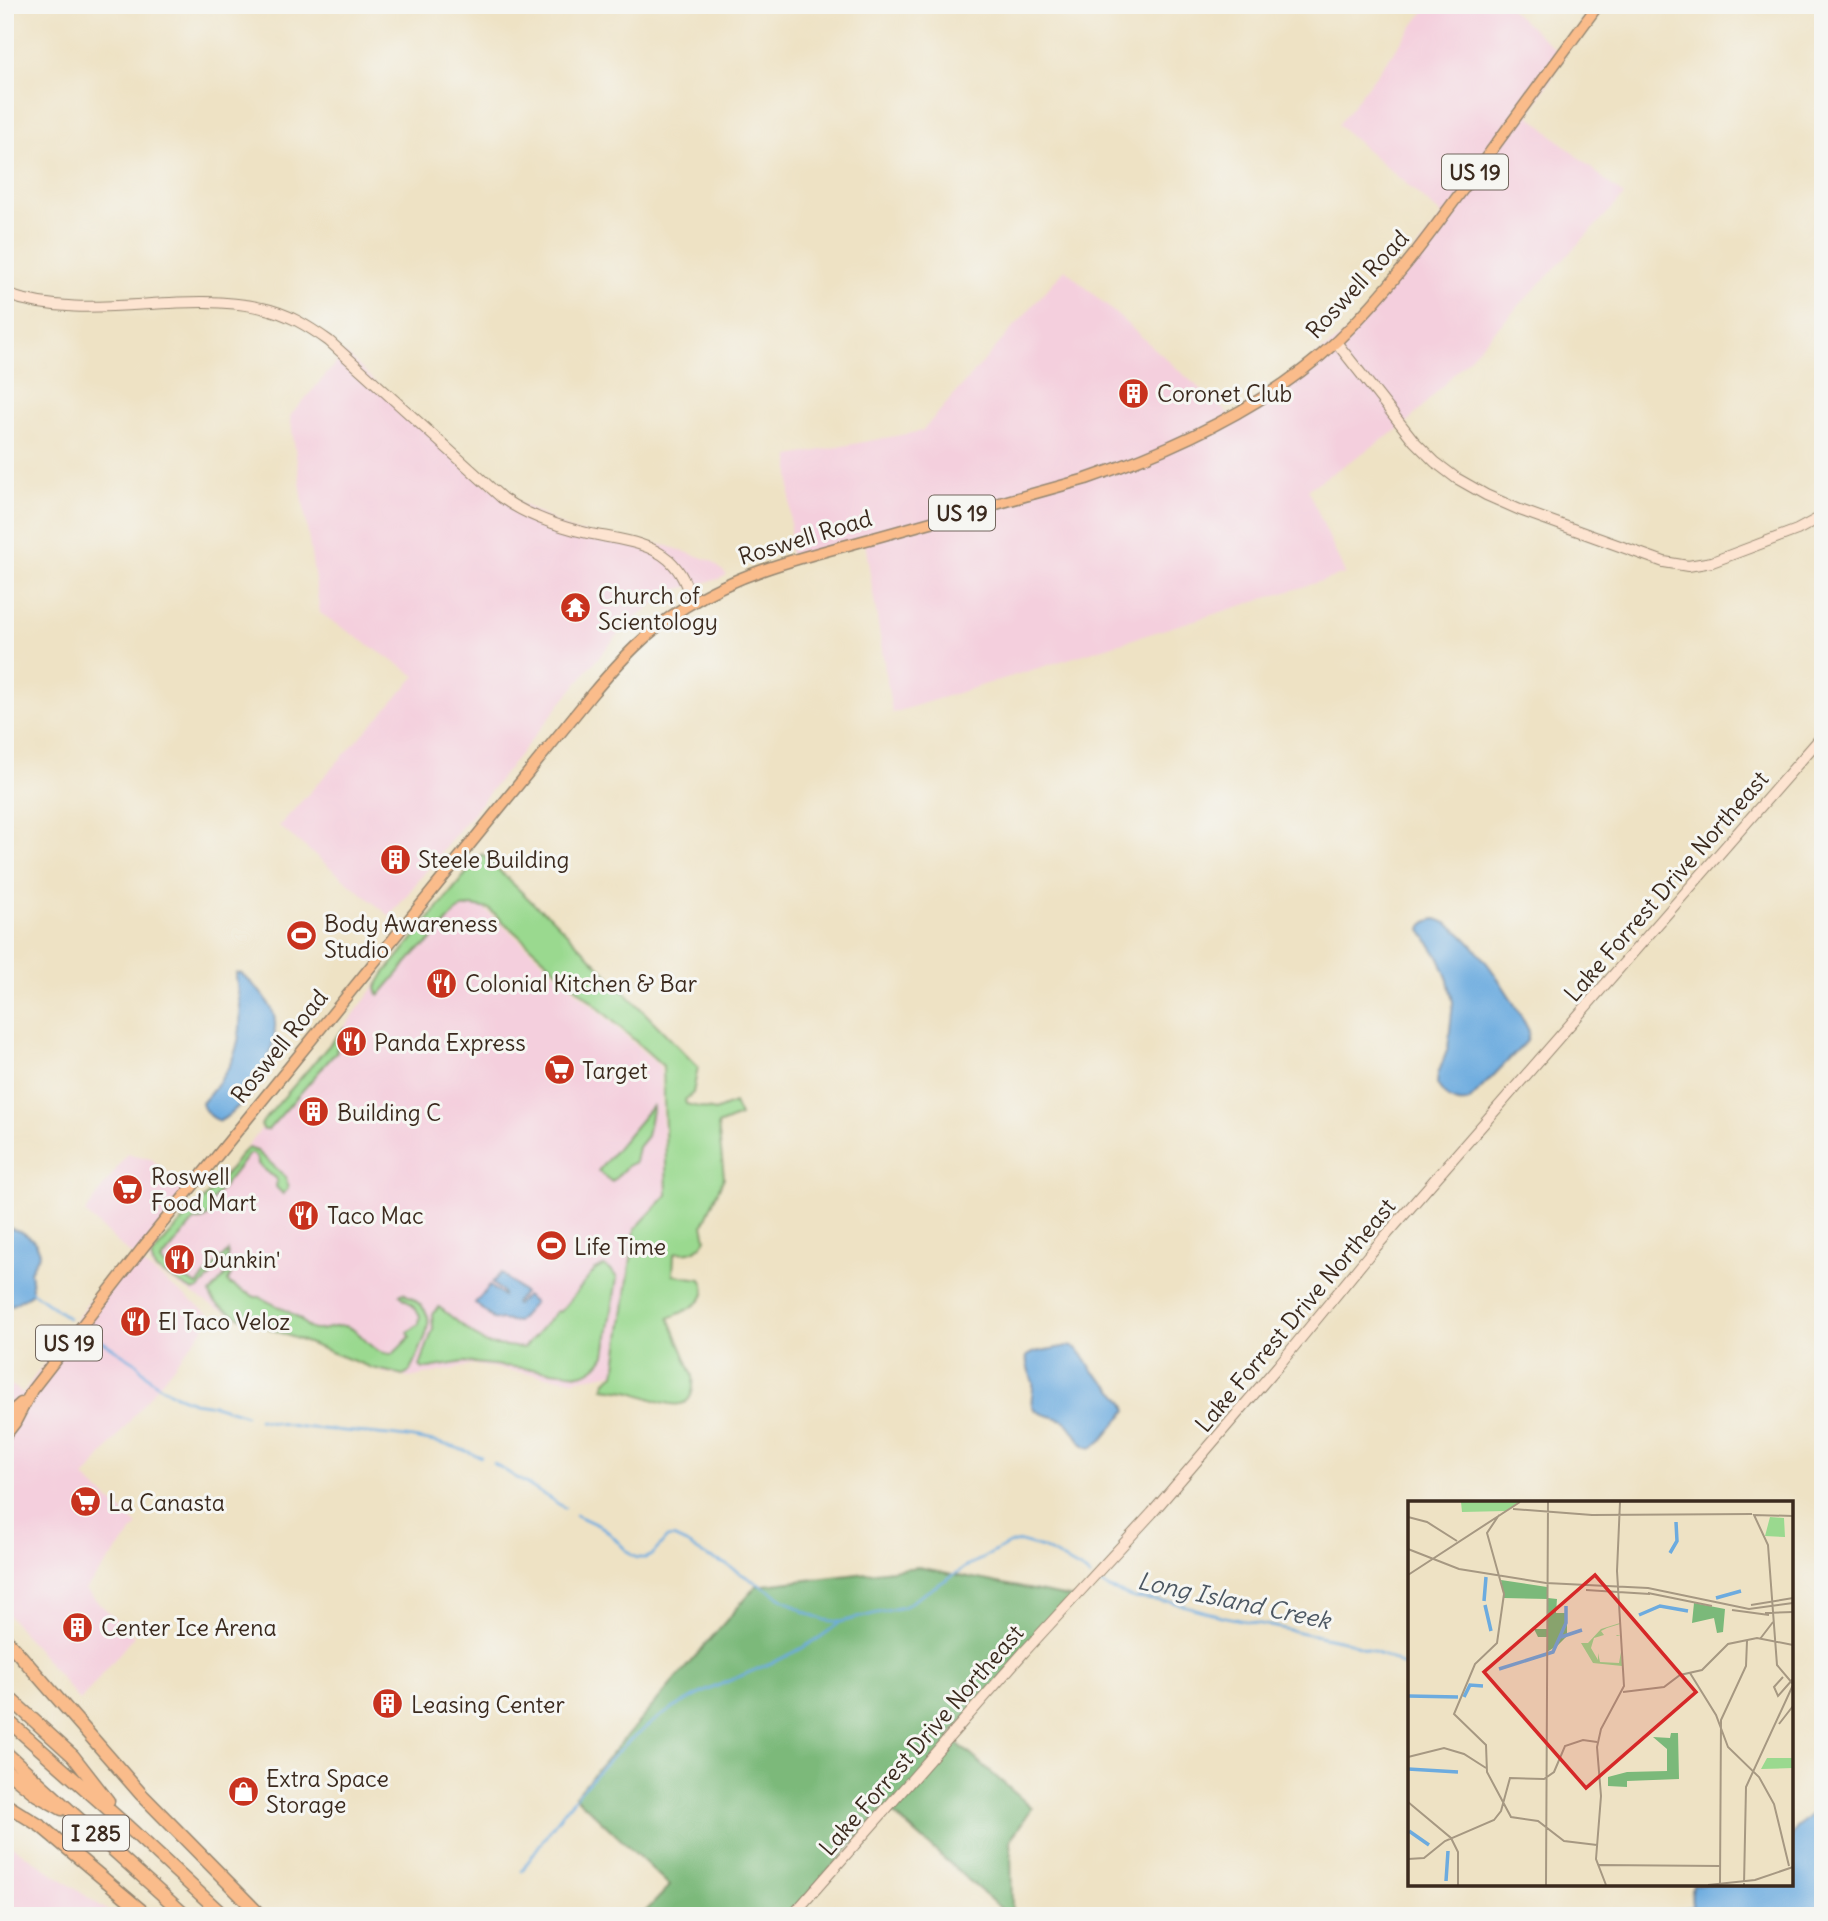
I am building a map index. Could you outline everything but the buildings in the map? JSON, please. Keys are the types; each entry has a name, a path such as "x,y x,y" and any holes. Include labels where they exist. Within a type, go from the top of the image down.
{"highway":[{"path":"5,1638 134,1786 261,1916"},
{"path":"5,1694 73,1756 125,1824"},
{"name":"I 285","path":"5,1718 224,1916"},
{"name":"I 285","path":"5,1752 186,1916"},
{"path":"5,1769 37,1795 80,1819"},
{"path":"5,1804 51,1834 148,1916"}],"main road":[{"name":"Roswell Road","path":"5,1417 26,1399 152,1236 630,650 664,621 692,602 760,570 1086,479 1196,434 1275,389 1336,342 1387,289 1598,5"},
{"name":"Roswell Road","path":"5,1436 15,1423 26,1399"}],"street":[{"path":"5,294 27,300 69,305 236,304 262,308 306,324 329,341 502,498 527,513 566,528 642,545 661,553 686,582 692,602"},
{"path":"1336,342 1414,441 1456,478 1520,510 1664,562 1688,566 1712,562 1797,530 1823,516"},
{"name":"Lake Forrest Drive Northeast","path":"792,1916 1087,1582 1152,1513 1368,1256 1823,735"}],"shaded area":[{"path":"1429,5 1506,5 1564,57 1529,115 1624,196 1405,425 1308,489 1345,574 892,713 865,542 790,563 790,456 922,431 1065,269 1233,418 1358,324 1443,216 1338,125"},
{"path":"345,353 478,480 571,531 668,546 712,561 727,575 671,591 628,624 590,667 390,916 279,826 416,676 320,613 290,416"},
{"path":"457,884 660,1067 666,1194 634,1229 614,1373 573,1380 473,1365 410,1378 387,1374 216,1308 153,1270 149,1260 188,1219"},
{"path":"127,1154 150,1158 191,1193 141,1263 213,1317 84,1478 138,1525 85,1590 134,1636 80,1701 5,1611 5,1381 23,1393 96,1292 140,1263 85,1213"},
{"path":"5,1841 108,1911 113,1916 5,1916"}],"green space":[{"path":"482,854 537,907 549,915 698,1067 693,1093 685,1100 686,1104 715,1111 734,1103 740,1116 718,1125 724,1177 703,1225 706,1239 694,1250 674,1254 673,1275 701,1279 704,1287 704,1293 696,1304 669,1318 693,1376 693,1391 689,1400 682,1404 603,1388 606,1381 615,1374 635,1229 667,1195 663,1066 489,909 472,906 455,913 428,944 418,950 380,995 378,994 376,988 384,974"},
{"path":"344,1028 349,1033 337,1044 337,1051 268,1130 264,1130 261,1125 264,1120"},
{"path":"653,1105 647,1136 638,1147 635,1162 627,1166 612,1182 598,1171"},
{"path":"248,1148 257,1151 286,1177 288,1189 283,1194 276,1187 277,1180 258,1164 255,1156 249,1154 211,1202 208,1216 194,1221 161,1261 169,1270 197,1285 228,1251 228,1258 199,1289 193,1291 155,1269 151,1258"},
{"path":"604,1266 617,1278 605,1355 591,1370 579,1374 464,1362 423,1369 420,1366 433,1329 432,1314 439,1307 486,1344 524,1348 557,1311 560,1312 595,1270"},
{"path":"230,1270 232,1273 229,1284 287,1311 310,1328 320,1330 348,1327 372,1347 384,1353 393,1354 410,1337 408,1332 419,1324 420,1316 400,1295 403,1293 420,1305 428,1317 427,1332 414,1365 403,1375 372,1368 226,1310 217,1305 210,1293"},
{"path":"918,1567 1073,1598 949,1736 1032,1808 1011,1839 1012,1916 886,1807 788,1916 641,1916 670,1886 575,1796 756,1586"}],"water":[{"path":"1436,919 1449,925 1476,950 1502,984 1529,1031 1527,1041 1469,1101 1464,1102 1450,1099 1437,1084 1448,1048 1453,1002 1439,958 1421,930 1425,923"},
{"path":"236,973 241,973 265,998 274,1015 275,1028 268,1059 252,1090 220,1121 204,1109 202,1103 227,1071 236,1048 240,1007"},
{"path":"5,1227 27,1235 40,1253 30,1271 31,1294 5,1307"},
{"path":"501,1273 524,1293 516,1305 526,1296 534,1303 517,1322 493,1319 475,1303 490,1286 503,1296 492,1283"},
{"path":"1068,1346 1080,1352 1092,1370 1113,1389 1127,1410 1092,1448 1084,1445 1066,1422 1038,1412 1032,1405 1033,1383 1027,1367 1027,1356"},
{"path":"1823,1809 1823,1916 1696,1916 1692,1900 1693,1886 1793,1886 1793,1835 1809,1816"}],"waterway":[{"name":"Long Island Creek","path":"31,1291 68,1318"},
{"name":"Long Island Creek","path":"92,1335 135,1362 151,1380 171,1393 193,1402 246,1415"},
{"name":"Long Island Creek","path":"259,1419 319,1429 414,1438 437,1442 481,1457"},
{"name":"Long Island Creek","path":"493,1463 565,1508"},
{"name":"Long Island Creek","path":"576,1515 604,1528 637,1558 652,1555 667,1538 673,1537 725,1564 803,1611 825,1620 840,1622 903,1607 966,1567 1009,1544 1021,1542 1043,1548 1090,1577"},
{"name":"Long Island Creek","path":"1095,1581 1134,1598 1171,1602 1221,1616 1348,1642 1382,1654 1408,1668"},
{"path":"522,1871 575,1798 616,1753 639,1733 688,1700 786,1656 840,1622"},
{"path":"1667,1916 1691,1907"}],"place":[{"name":"Coronet Club","path":"1134,393"},
{"name":"Church of Scientology","path":"575,608"},
{"name":"Steele Building","path":"395,859"},
{"name":"Body Awareness Studio","path":"301,936"},
{"name":"Colonial Kitchen & Bar","path":"442,983"},
{"name":"Panda Express","path":"351,1042"},
{"name":"Target","path":"559,1070"},
{"name":"Building C","path":"314,1112"},
{"name":"Roswell Food Mart","path":"128,1189"},
{"name":"Taco Mac","path":"304,1215"},
{"name":"Life Time","path":"551,1246"},
{"name":"Dunkin'","path":"180,1259"},
{"name":"El Taco Veloz","path":"135,1321"},
{"name":"La Canasta","path":"85,1502"},
{"name":"Center Ice Arena","path":"78,1627"},
{"name":"Leasing Center","path":"388,1704"},
{"name":"Extra Space Storage","path":"243,1791"}]}
